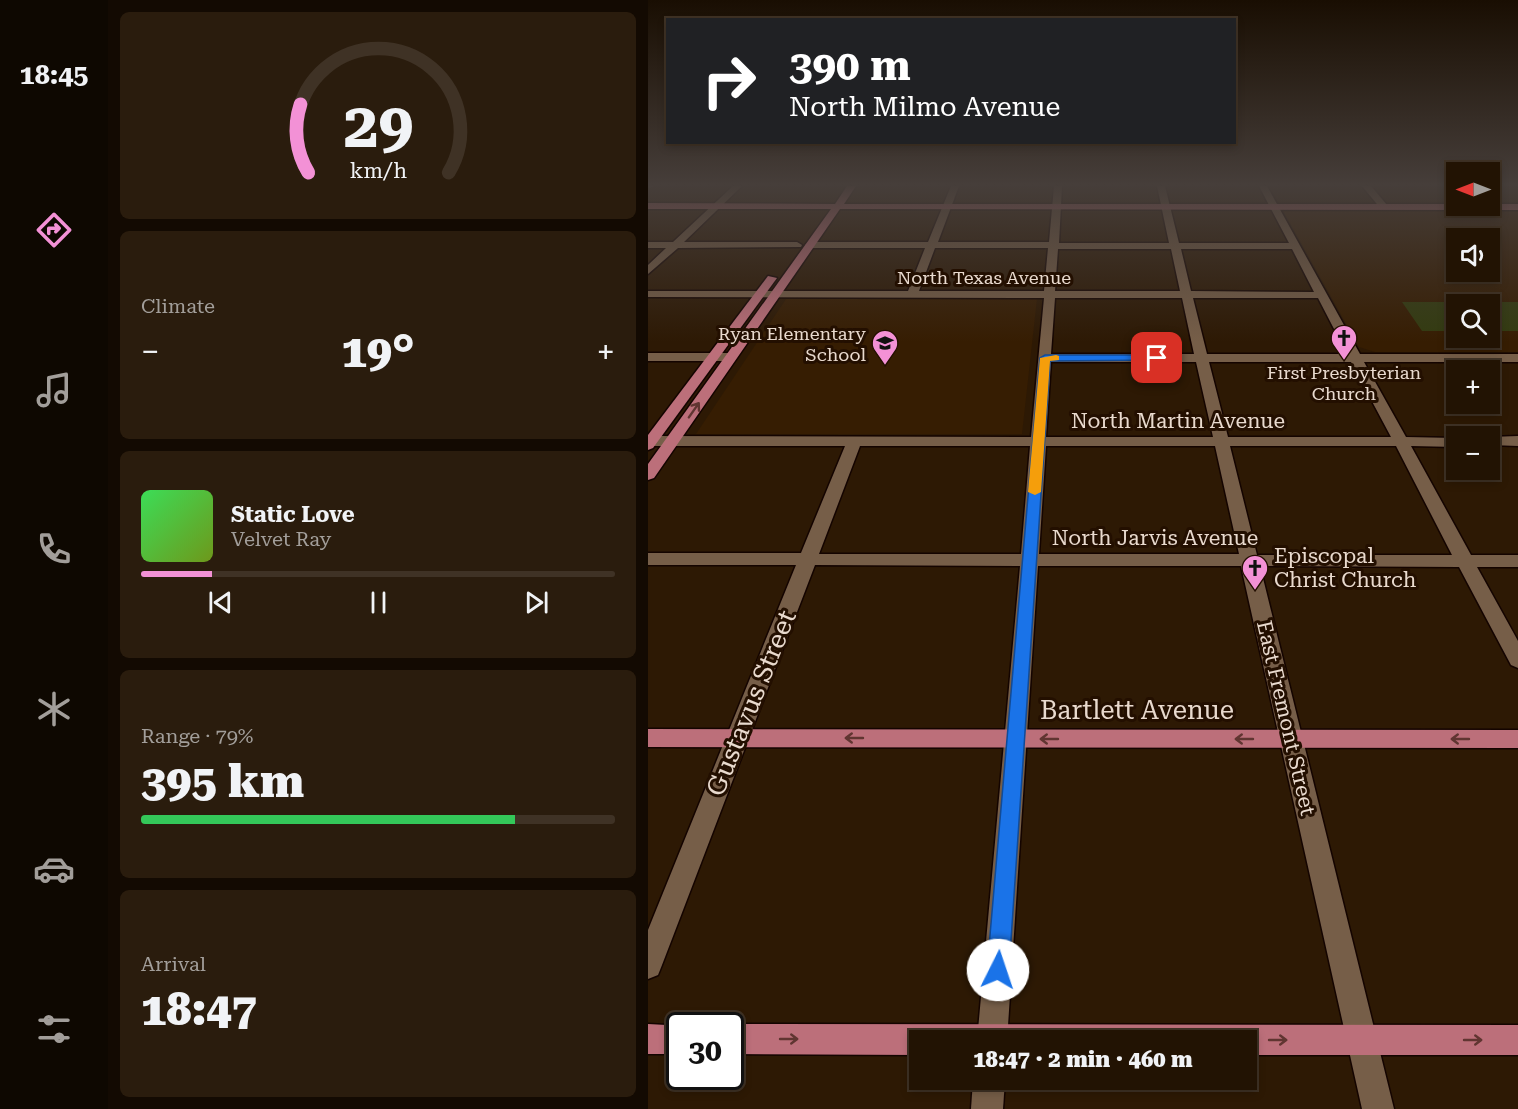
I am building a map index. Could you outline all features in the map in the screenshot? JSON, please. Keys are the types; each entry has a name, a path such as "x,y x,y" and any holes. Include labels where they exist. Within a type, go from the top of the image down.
{"main road":[{"path":"649,443 804,238"},
{"path":"648,475 814,238"},
{"name":"Bartlett Avenue","path":"648,738 1518,739"},
{"path":"648,1039 666,1039"},
{"path":"744,1039 909,1040"},
{"path":"1257,1040 1518,1041"}],"street":[{"path":"648,271 683,238"},
{"path":"912,295 935,238"},
{"path":"993,1030 1055,238"},
{"name":"East Fremont Street","path":"1173,238 1378,1109"},
{"path":"1290,238 1518,660"},
{"path":"648,245 797,245"},
{"path":"810,245 1294,246"},
{"name":"North Texas Avenue","path":"648,294 1321,295"},
{"path":"648,357 731,357"},
{"path":"1045,358 1518,358"},
{"name":"North Martin Avenue","path":"649,443 672,441 1446,442"},
{"name":"Gustavus Street","path":"648,965 854,441"},
{"path":"1500,441 1518,441"},
{"name":"North Jarvis Avenue","path":"648,559 1518,561"},
{"path":"987,1109 988,1090"}],"shaded area":[{"path":"1298,238 1446,238 1446,282 1500,282 1500,238 1518,238 1518,352 1375,352 1359,347"},
{"name":"Ryan Elementary School","path":"786,299 1037,299 1022,434 696,434"}],"green space":[{"path":"1402,302 1446,302 1446,331 1422,331"},
{"path":"1500,302 1518,302 1518,331 1500,331"}],"slow traffic":[{"path":"1035,492 1045,358 1056,358"}],"place":[{"name":"First Presbyterian Church","path":"1344,361"},
{"name":"Ryan Elementary School","path":"885,366"},
{"name":"Episcopal Christ Church","path":"1255,591"}],"route":[{"path":"998,970 1045,358 1157,358"}]}
